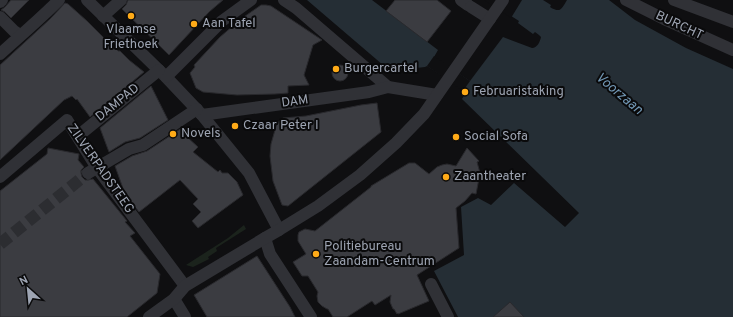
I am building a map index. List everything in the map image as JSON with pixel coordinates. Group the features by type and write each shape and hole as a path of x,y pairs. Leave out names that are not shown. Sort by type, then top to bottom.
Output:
{"street":[{"path":"0,54 17,33 46,13 60,0"},
{"path":"87,0 162,73 199,112 249,173 280,230"},
{"path":"103,16 121,0"},
{"path":"162,73 222,21 251,0"},
{"path":"284,0 296,8 388,87"},
{"name":"BURCHT","path":"626,0 733,50"},
{"name":"BURCHT","path":"674,0 733,22"},
{"path":"149,317 174,299 185,286 318,206 360,175 396,143 424,114 497,9 467,4"},
{"path":"2,18 17,33"},
{"name":"DAMPAD","path":"78,136 162,73"},
{"name":"DAM","path":"199,112 369,92 388,87 437,95"},
{"path":"92,170 129,149 143,145 199,112"},
{"name":"ZILVERPADSTEEG","path":"0,177 67,120 78,136 92,170 185,286"},
{"path":"265,238 270,254 311,317"},
{"path":"431,284 448,317"},
{"path":"174,299 185,317"}],"shaded area":[{"path":"244,225 246,229 216,248 217,251 208,257 209,259 193,267 186,265 228,238"}],"water":[{"name":"Voorzaan","path":"307,0 372,0 438,50 434,57 470,81 503,37 532,48 538,44 541,37 535,32 533,34 518,23 519,21 486,0 543,0 551,5 550,7 559,10 567,0 609,0 635,20 686,48 733,69 733,317 458,317 434,271 464,255 461,207 478,198 491,205 514,183 565,227 579,213 462,99 466,92 464,90 427,66 390,71"}],"pier":[{"path":"484,0 522,0 511,18"},
{"path":"434,56 470,81 463,91 427,66"}],"building":[{"path":"11,0 29,0 11,18 1,10"},
{"path":"128,0 223,0 209,12 169,55 122,9"},
{"path":"395,0 437,0 451,11 427,42 386,11"},
{"path":"65,3 87,21 112,46 144,72 90,117 77,99 76,100 72,96 64,100 0,160 0,65 50,19"},
{"path":"261,5 271,6 322,40 313,45 304,75 309,85 288,86 288,93 275,94 237,95 203,92 196,88 190,73 195,67 194,65 220,37 241,19"},
{"path":"340,65 347,70 348,73 343,80 340,81 333,76 332,73 337,66"},
{"path":"151,86 168,120 140,138 125,142 109,152 100,128"},
{"path":"377,103 381,132 288,206 282,205 273,181 270,156 271,144 277,123 283,118 306,116"},
{"path":"182,128 186,136 198,147 193,152 218,172 220,170 222,173 228,173 237,182 243,195 198,228 192,221 201,212 193,204 198,199 180,180 139,212 125,194 115,166 132,156 147,151"},
{"path":"48,148 79,154 78,160 84,167 81,170 82,177 85,180 93,179 127,221 125,222 135,233 130,236 160,274 157,293 127,317 0,317 0,191 47,154"},
{"name":"Zaantheater","path":"467,148 479,161 477,162 480,173 476,194 472,193 456,208 459,248 417,275 429,301 397,314 390,302 391,295 375,305 372,301 347,317 333,317 328,309 318,302 318,292 308,276 302,276 293,262 306,254 298,241 299,232 305,229 315,231 371,186 409,163 415,163 429,174 437,167 442,165 447,164 456,166"},
{"path":"257,256 295,317 207,317 194,295"},
{"path":"510,302 524,317 493,317"}],"tunnel":[{"path":"0,244 88,173"}],"place":[{"name":"Vlaamse Friethoek","path":"131,16"},
{"name":"Aan Tafel","path":"194,24"},
{"name":"Burgercartel","path":"336,69"},
{"name":"Februaristaking","path":"465,92"},
{"name":"Czaar Peter I","path":"235,126"},
{"name":"Novels","path":"173,134"},
{"name":"Social Sofa","path":"456,137"},
{"name":"Zaantheater","path":"446,177"},
{"name":"Politiebureau Zaandam-Centrum","path":"316,254"}]}
